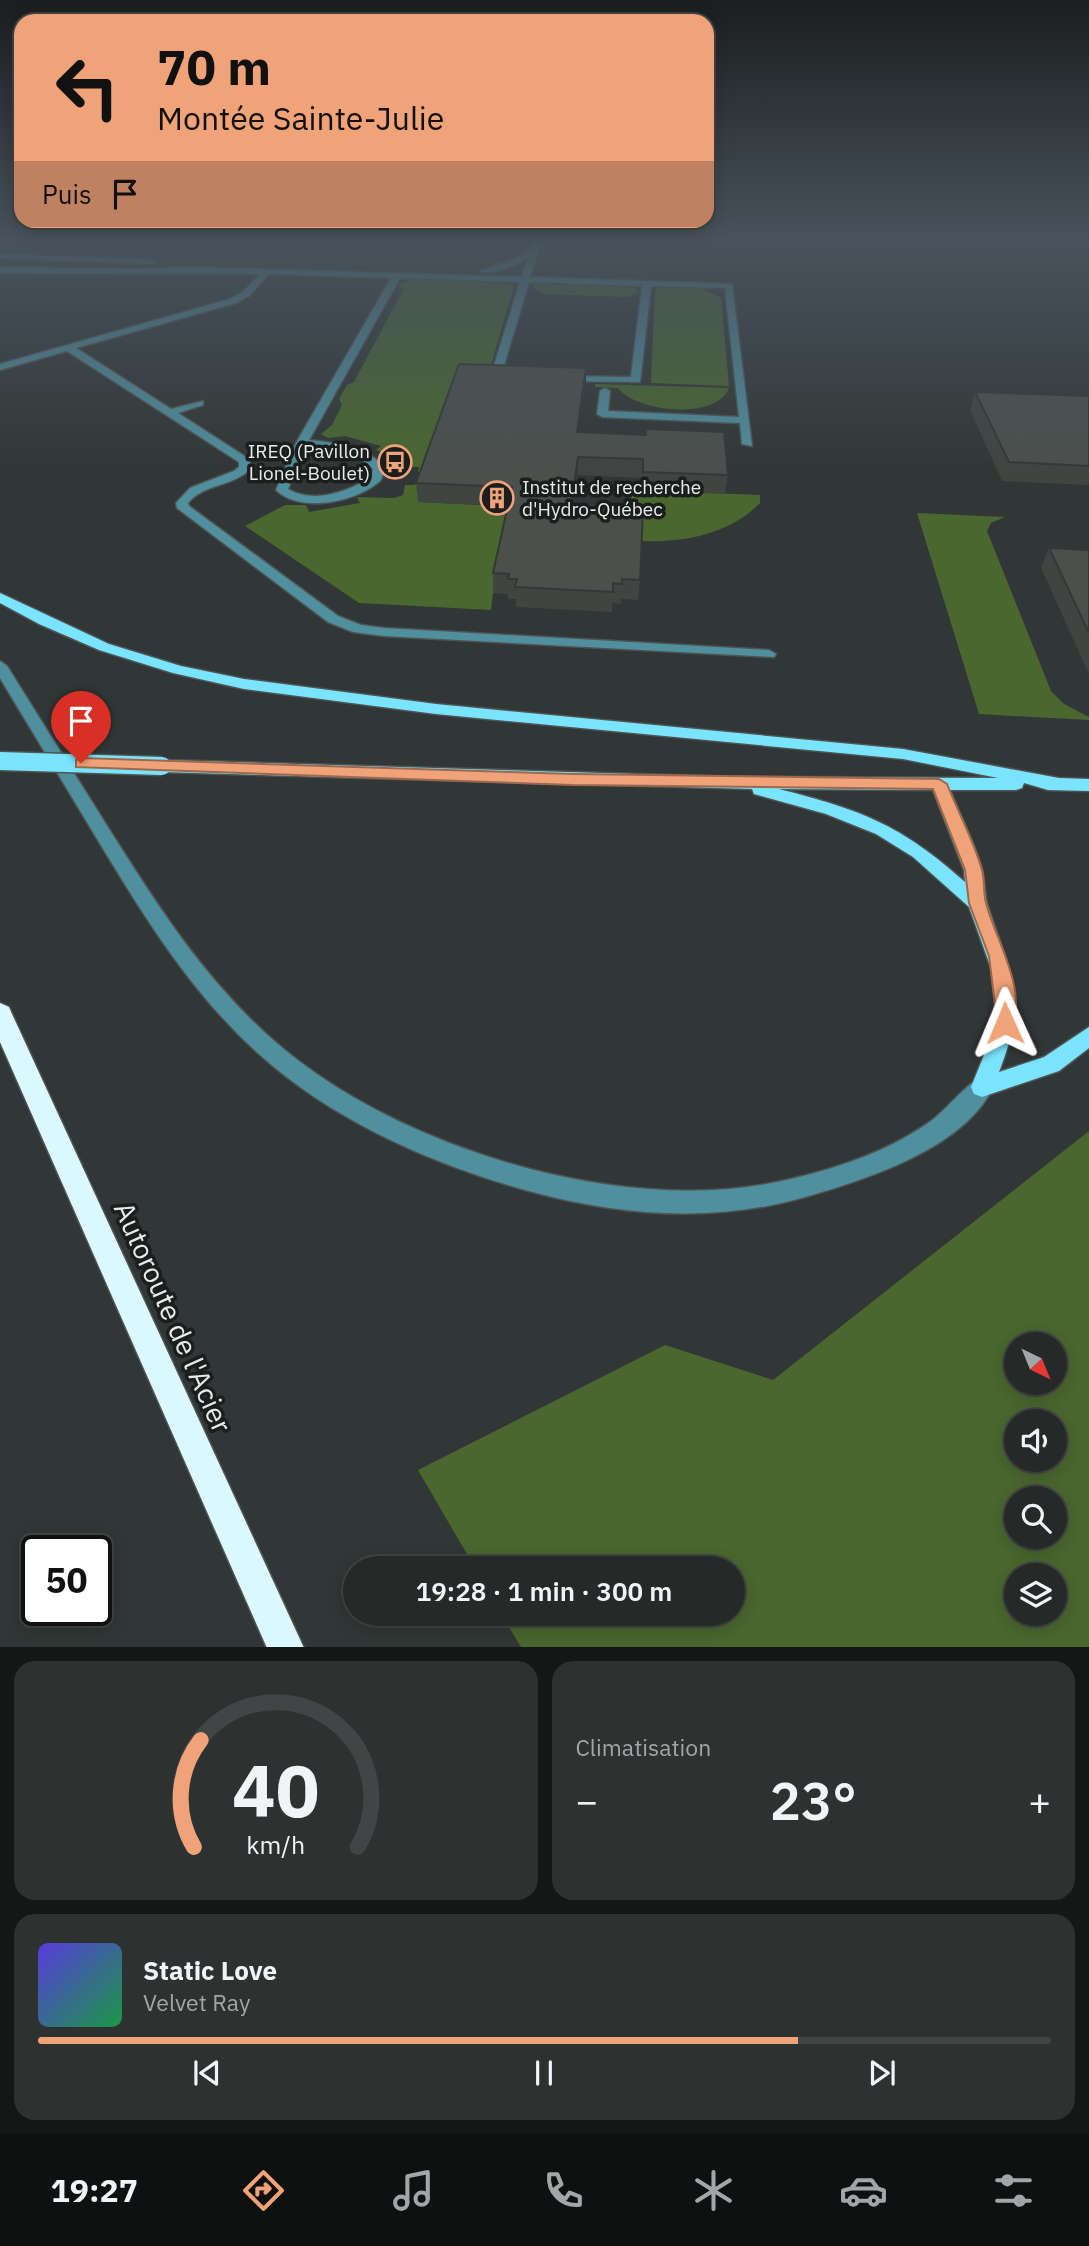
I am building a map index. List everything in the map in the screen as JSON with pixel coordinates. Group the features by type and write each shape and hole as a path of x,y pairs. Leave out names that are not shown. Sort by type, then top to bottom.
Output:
{"highway":[{"name":"Autoroute de l'Acier","path":"0,1014 286,1647"}],"main road":[{"path":"0,597 44,621 104,647 178,670 244,684 447,710 903,754 1058,784"},
{"path":"0,761 737,783 1089,785"},
{"path":"737,783 873,824 912,848 977,903"},
{"path":"939,784 974,870 977,903 998,956 1005,1006 1002,1038 982,1087"},
{"path":"982,1087 1051,1064 1089,1036"}],"street":[{"path":"0,367 181,316"},
{"path":"302,443 362,456 376,463 378,474 368,485 351,492 316,498 293,497 282,491 282,485 302,443 374,316"},
{"path":"514,316 496,375 520,376"},
{"path":"545,377 636,380 643,316"},
{"path":"733,316 748,444"},
{"path":"69,348 172,412 246,463 238,474 188,495 183,500 183,508 341,623 384,632 769,654"},
{"path":"605,391 603,414 745,420"},
{"path":"172,412 199,403"},
{"path":"0,666 150,910 176,948 225,1007 262,1044 317,1086 379,1121 466,1161 553,1188 642,1202 690,1203 778,1194 853,1171 923,1138 961,1111 982,1087"}],"green space":[{"path":"389,316 505,316 486,382 428,472 418,472 419,467 403,467 402,461 376,450 381,446 345,436 328,438 321,434 332,425 342,405 339,399 347,385 354,382"},
{"path":"654,316 723,316 729,386 651,383"},
{"path":"595,384 729,388 721,398 709,405 693,409 675,409 641,403 618,388 595,387"},
{"path":"417,480 425,480 418,502 521,507 493,593 491,610 359,603 245,526 285,505 306,505 309,512 360,503 357,497 394,498 403,495 405,485 415,485"},
{"path":"638,490 760,495 760,503 748,514 720,529 689,538 657,541 641,541 570,513 589,505 622,506 631,501 632,494"},
{"path":"917,513 1005,517 991,523 987,531 1051,691 1064,704 1089,717 1089,720 979,714"},
{"path":"1089,1131 1089,1647 521,1647 508,1626 745,1626 745,1556 468,1556 418,1470 665,1345 773,1380"}],"building":[{"name":"Institut de recherche d'Hydro-Québec","path":"459,364 586,368 577,432 646,435 646,429 724,432 728,475 643,472 643,459 578,457 571,506 643,509 640,580 622,579 622,584 613,583 613,592 515,587 517,579 508,579 509,574 493,573 512,487 416,483"},
{"path":"975,392 1089,396 1089,466 1009,462"},
{"path":"1049,548 1089,550 1089,633"}],"place":[{"name":"IREQ (Pavillon Lionel-Boulet)","path":"395,462"},
{"name":"Institut de recherche d'Hydro-Québec","path":"497,498"}],"route":[{"path":"81,763 573,780 939,784 974,870 977,903 998,956 1004,989 1005,1023"}]}
